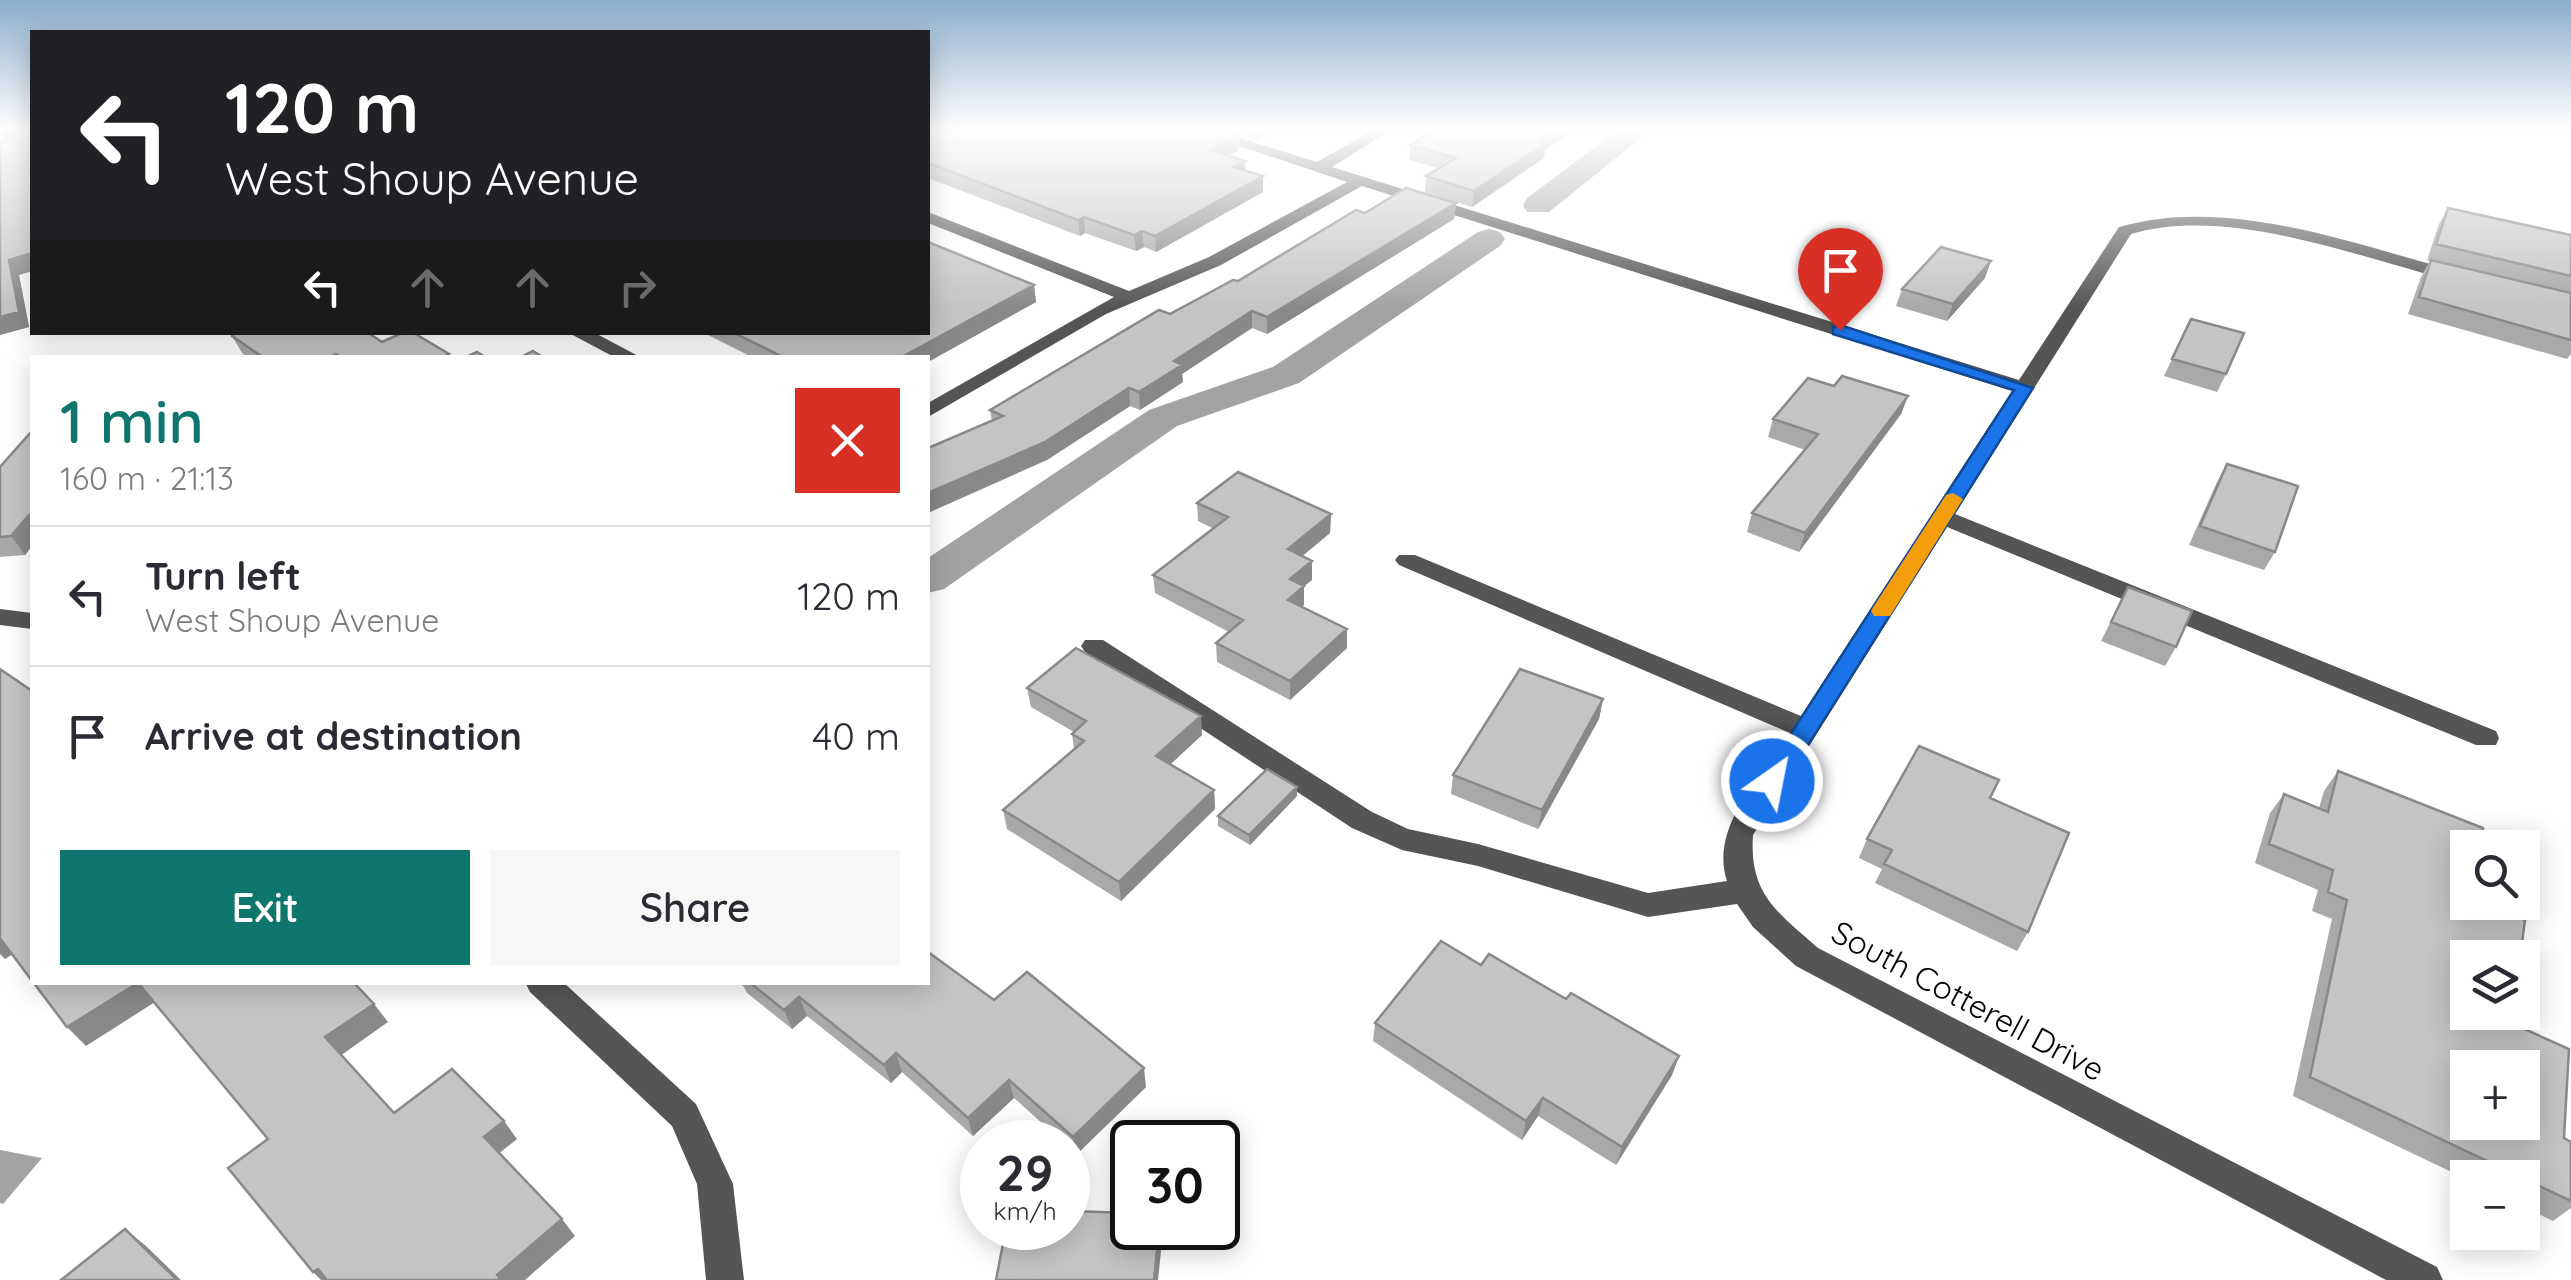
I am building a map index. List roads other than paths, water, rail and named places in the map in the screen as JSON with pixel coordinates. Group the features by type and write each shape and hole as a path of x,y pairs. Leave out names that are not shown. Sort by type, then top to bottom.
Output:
{"street":[{"path":"930,411 1127,296 1215,261 1346,189"},
{"path":"1385,189 2024,388"},
{"path":"930,218 1127,296"},
{"path":"1094,646 1362,820 1402,839 1478,855 1648,905 1742,891 1735,858 1739,834 2124,231 2166,218 2252,227 2477,282"},
{"path":"583,335 626,355"},
{"path":"1942,517 2486,738"},
{"path":"1407,560 1806,729"},
{"path":"0,617 30,621"},
{"name":"South Cotterell Drive","path":"1742,891 1767,921 1807,957 2424,1280"},
{"path":"545,985 684,1115 715,1184 725,1280"}],"waterway":[{"path":"1538,205 1559,189"},
{"path":"930,578 1163,418 1286,375 1489,239"}]}
